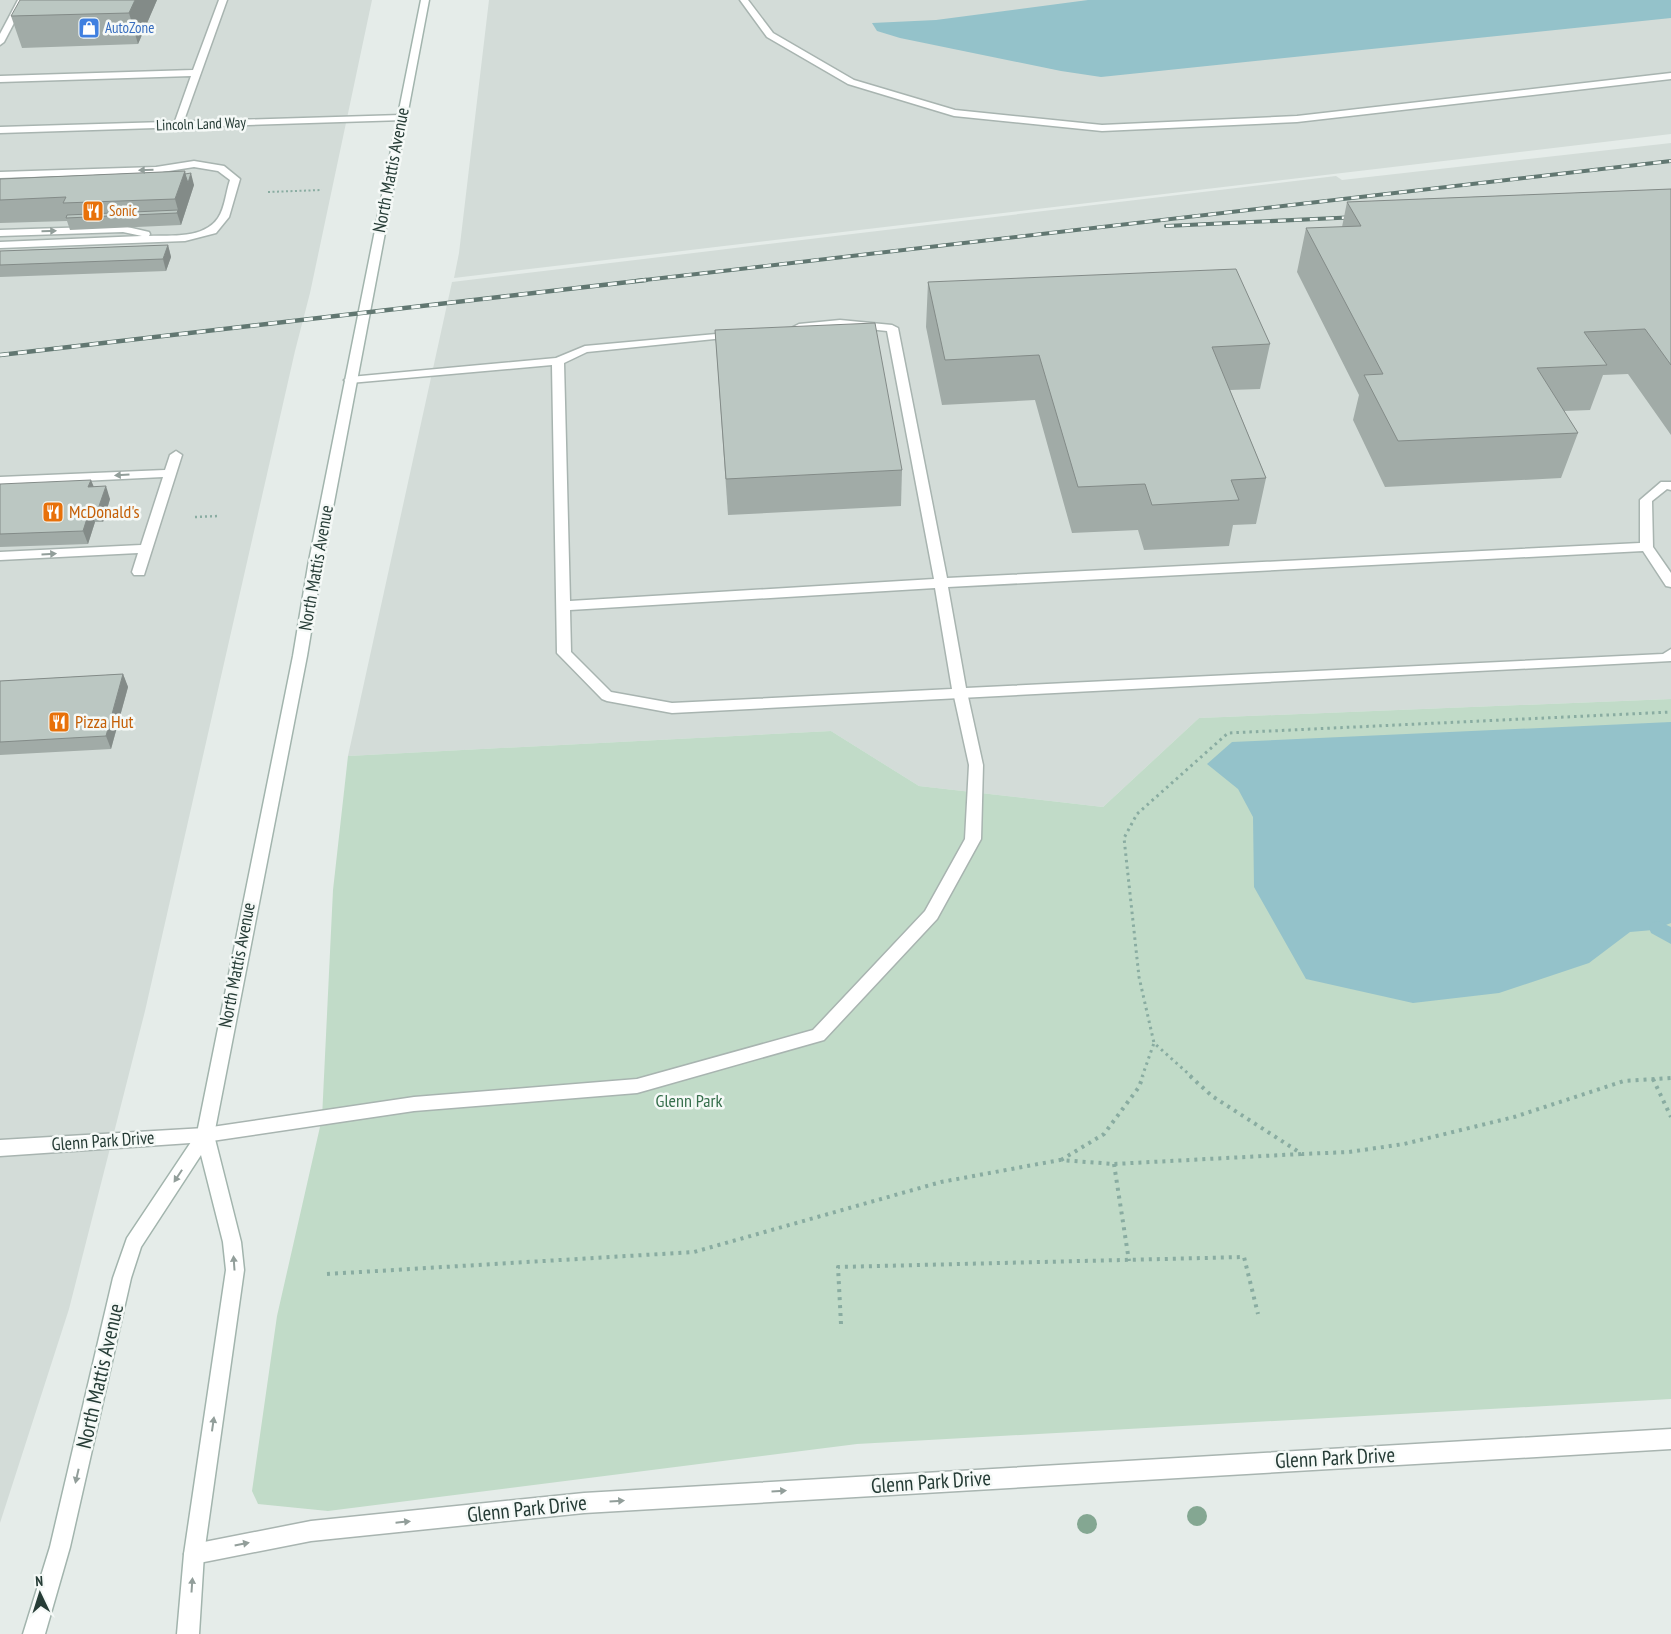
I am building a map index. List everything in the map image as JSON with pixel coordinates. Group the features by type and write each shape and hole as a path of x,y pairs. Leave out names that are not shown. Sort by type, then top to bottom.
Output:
{"main road":[{"path":"0,42 22,0"},
{"path":"179,124 223,0"},
{"name":"North Mattis Avenue","path":"34,1634 60,1547 122,1278 134,1244 205,1136 224,1032 300,656 350,380 425,0"},
{"path":"744,0 770,35 851,82 954,113 1102,128 1298,119 1671,76"},
{"path":"0,79 197,73"},
{"name":"Lincoln Land Way","path":"0,130 401,118"},
{"path":"0,175 156,170 194,164 221,168 235,179 224,217 212,231 185,238 0,245"},
{"path":"0,181 85,172"},
{"path":"0,233 123,229 167,238"},
{"name":"Glenn Park Drive","path":"0,1148 205,1136 414,1104 637,1086 818,1035 931,915 973,839 976,765 960,692 892,328 840,323 781,329"},
{"path":"350,380 558,361 585,349 742,333"},
{"path":"558,361 564,653 607,696 672,708 960,692 1667,658 1671,654"},
{"path":"139,572 176,455"},
{"path":"0,481 171,473"},
{"path":"1671,486 1665,485 1646,500 1647,547 1671,583"},
{"path":"564,606 941,583 1647,547"},
{"path":"0,556 147,549"},
{"name":"North Mattis Avenue","path":"188,1634 194,1554 235,1270 232,1242 205,1136"},
{"name":"Glenn Park Drive","path":"194,1554 311,1531 584,1503 1671,1439"}],"path":[{"path":"267,192 322,190"},
{"path":"1060,1160 1104,1134 1139,1087 1154,1043 1139,977 1124,838 1137,814 1228,733 1671,712"},
{"path":"1154,1043 1212,1096 1302,1154"},
{"path":"327,1274 694,1252 941,1182 1060,1160 1114,1164 1349,1152 1404,1144 1514,1117 1624,1081 1671,1078"},
{"path":"1653,1080 1671,1117"},
{"path":"1114,1164 1129,1261"},
{"path":"841,1324 838,1267 1244,1257 1258,1314"}],"shaded area":[{"path":"0,0 372,0 310,293 295,351 145,1011 69,1309 0,1523"},
{"path":"489,0 1671,0 1671,134 454,278 459,253"},
{"path":"1671,143 1671,699 1199,718 1103,807 919,786 831,731 348,756 452,282 1336,176 1342,180"}],"green space":[{"name":"Glenn Park","path":"1671,699 1671,1399 857,1444 328,1511 258,1504 252,1491 277,1316 322,1118 333,890 348,756 831,731 919,786 1103,807 1199,718"}],"water":[{"path":"1088,0 1671,0 1671,18 1101,77 1061,71 900,38 877,31 872,23 936,20"},
{"path":"1671,722 1671,923 1653,930 1630,932 1589,963 1499,993 1413,1003 1306,979 1254,887 1253,817 1238,789 1207,764 1232,742"}],"building":[{"path":"20,0 135,0 129,13 11,16"},
{"path":"185,171 175,199 63,203 66,197 0,200 0,179"},
{"path":"191,173 188,183 185,174"},
{"path":"1671,189 1671,365 1645,329 1584,332 1607,365 1537,368 1578,433 1398,441 1364,375 1383,374 1306,228 1361,226 1347,202"},
{"path":"178,210 177,213 66,218 67,215"},
{"path":"168,245 163,259 0,265 0,251"},
{"path":"1236,269 1270,344 1212,347 1266,478 1231,480 1239,500 1152,505 1145,484 1078,487 1039,355 945,360 928,282"},
{"path":"875,323 902,470 726,479 715,330"},
{"name":"McDonald's","path":"91,480 88,487 106,486 98,509 90,509 83,531 0,534 0,484"},
{"name":"Pizza Hut","path":"123,674 106,736 0,742 0,681"}],"waterway":[{"path":"1658,928 1671,937"}],"railway":[{"path":"636,281 1671,161"},
{"path":"1166,226 1358,217"},
{"path":"0,355 646,280"}],"place":[{"name":"AutoZone","path":"89,28"},
{"name":"Sonic","path":"93,211"},
{"name":"McDonald's","path":"53,512"},
{"name":"Pizza Hut","path":"59,722"}]}
